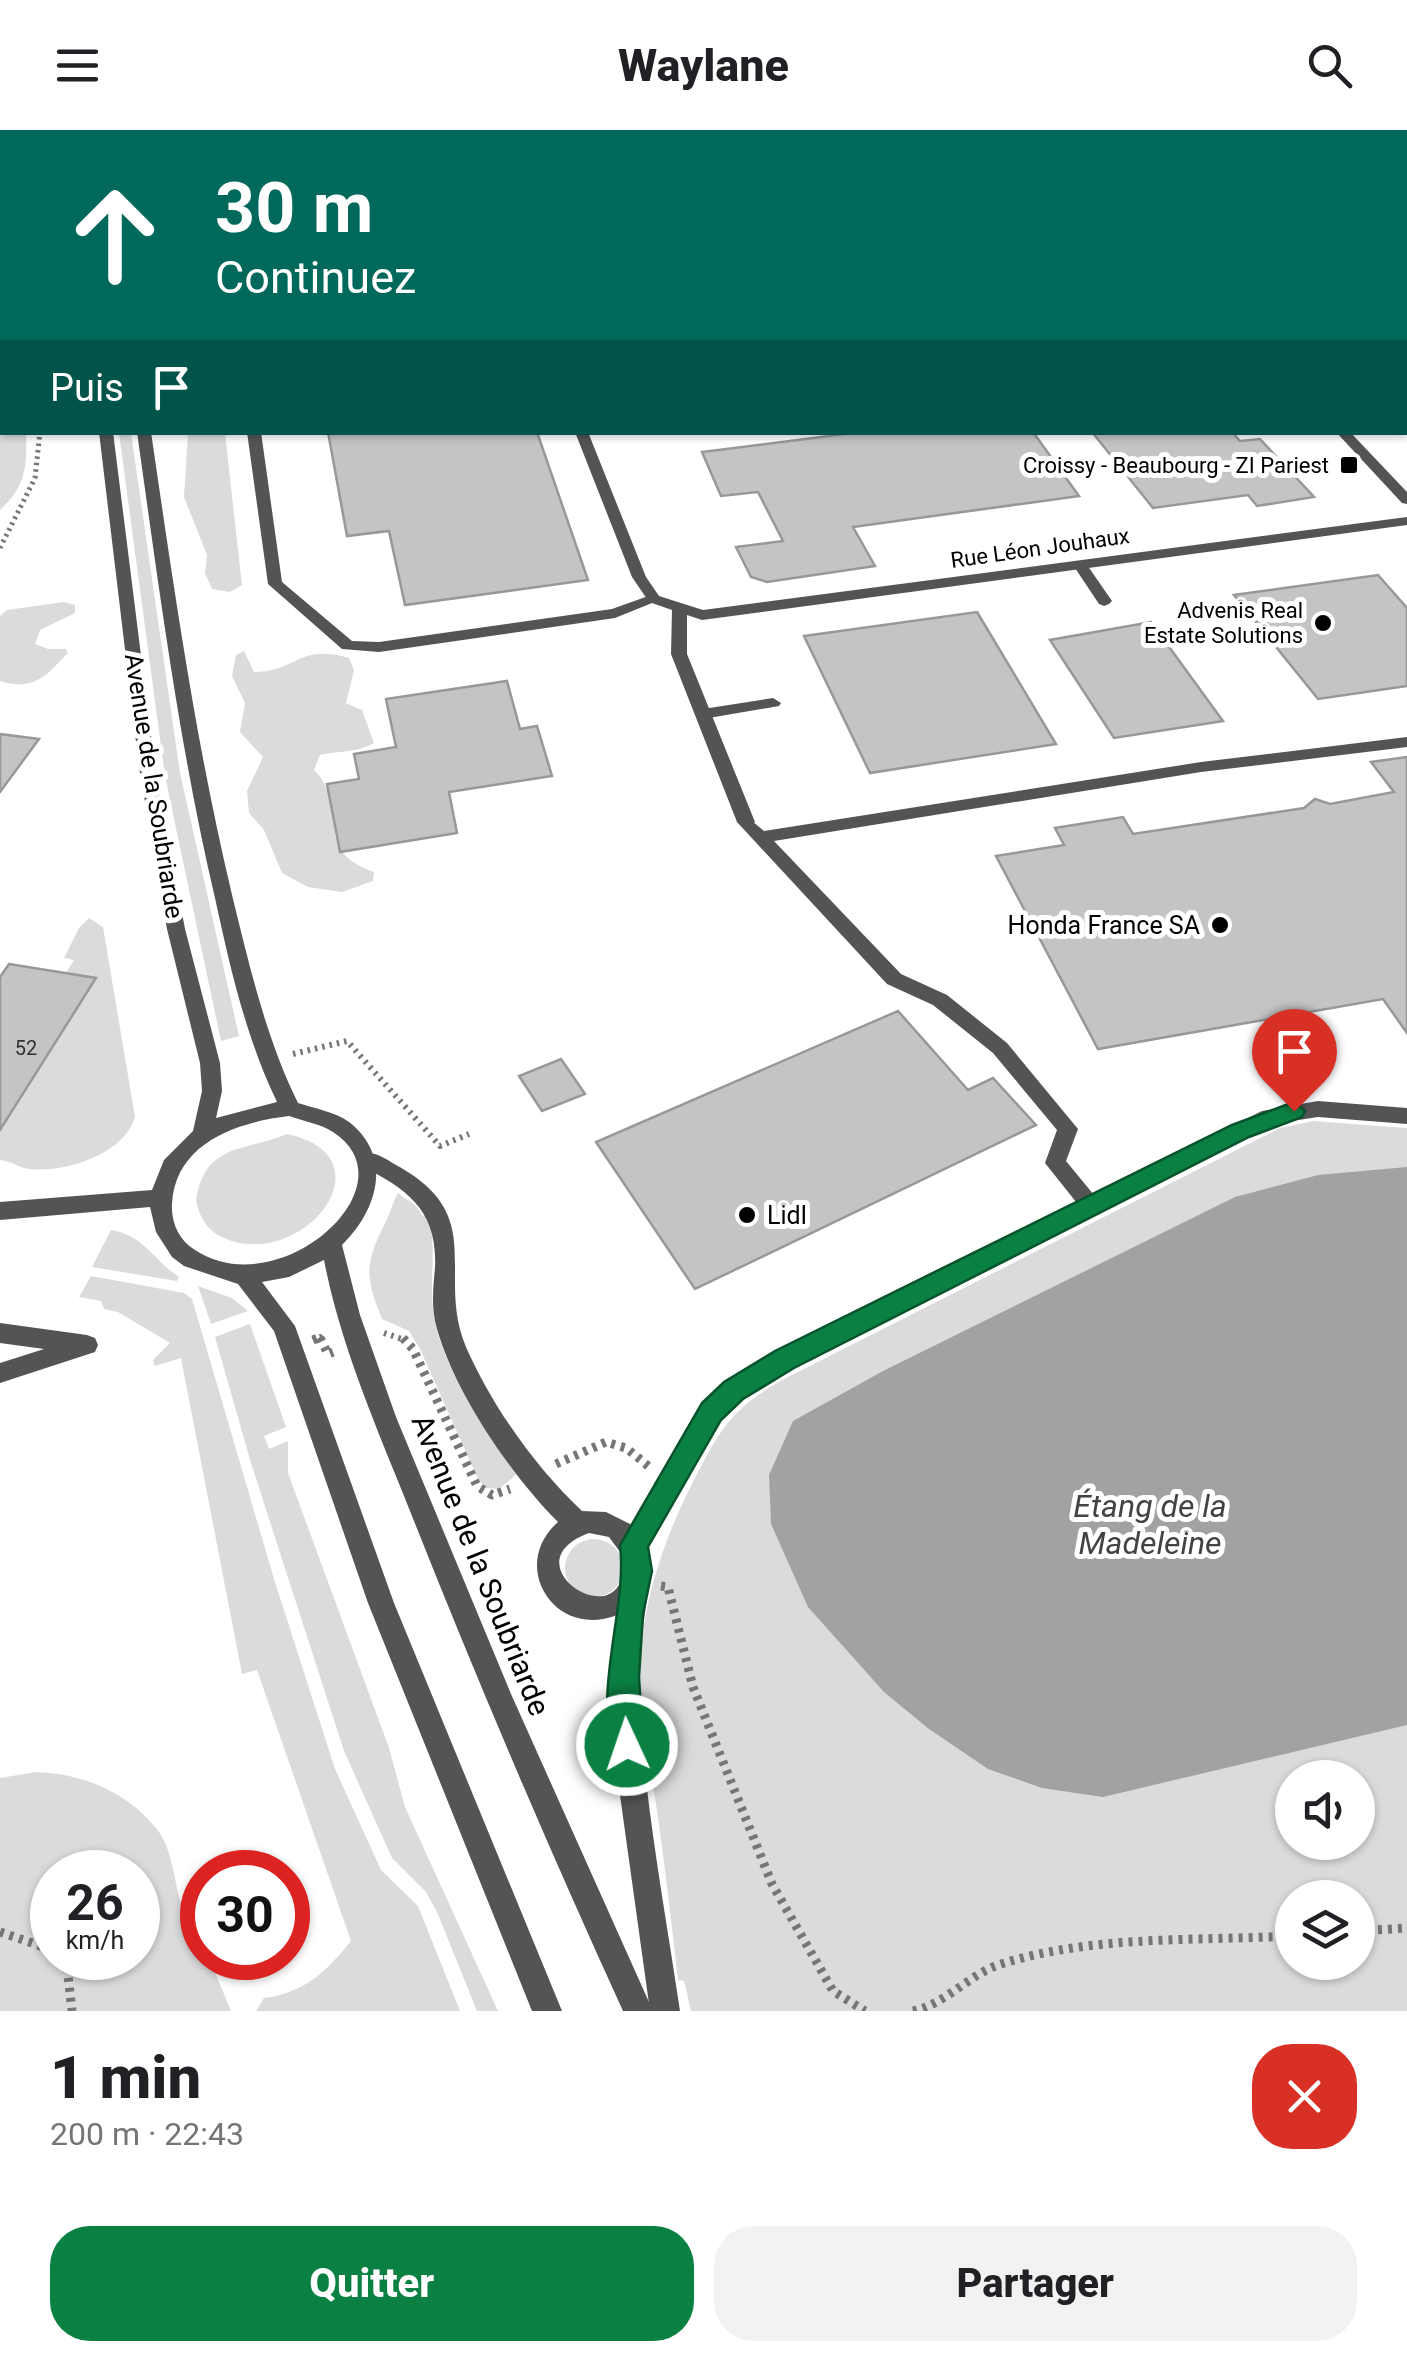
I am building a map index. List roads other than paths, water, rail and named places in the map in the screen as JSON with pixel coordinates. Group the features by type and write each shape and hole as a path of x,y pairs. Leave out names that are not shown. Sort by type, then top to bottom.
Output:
{"street":[{"name":"Avenue de la Soubriarde","path":"106,435 147,768 176,929 210,1063 212,1091 202,1134"},
{"name":"Avenue de la Soubriarde","path":"144,435 205,818 252,1012 267,1061 290,1108"},
{"path":"254,435 276,584 348,646 378,646 615,613 654,599 638,578 583,435"},
{"path":"1345,435 1407,500"},
{"name":"Rue Léon Jouhaux","path":"654,599 702,615 730,613 1407,521"},
{"path":"1080,565 1104,601"},
{"path":"679,610 679,654 746,822 894,978 940,1000 1000,1048 1068,1130 1056,1163 1092,1206"},
{"path":"702,714 773,703"},
{"path":"761,838 1202,767 1407,742"},
{"path":"290,1108 317,1113 340,1124 358,1140 368,1160 368,1195 348,1230 332,1246 305,1262 274,1272 243,1274 214,1270 189,1259 172,1242 162,1221 160,1198 173,1164 202,1134 244,1115 290,1108"},
{"path":"634,1545 712,1412 733,1390 784,1360 1269,1118 1318,1108 1407,1116"},
{"path":"368,1160 411,1182 439,1214 446,1254 444,1307 456,1347 535,1476 562,1510 580,1525"},
{"path":"0,1211 160,1198"},
{"name":"Avenue de la Soubriarde","path":"332,1246 356,1343 446,1569 556,1833 638,2011"},
{"path":"243,1274 284,1326 381,1603 547,2011"},
{"path":"0,1333 86,1346 0,1373"},
{"path":"633,1584 612,1604 596,1608 568,1602 557,1594 547,1568 550,1554 556,1542 580,1525 605,1524 617,1528 634,1545 638,1558 624,1677 627,1745 664,2011"}],"water":[{"name":"Étang de la Madeleine","path":"1407,1167 1407,1725 1103,1797 1042,1788 988,1769 929,1729 884,1692 808,1607 771,1524 769,1475 793,1421 883,1371 1235,1197 1318,1175"}],"place":[{"name":"Croissy - Beaubourg - ZI Pariest","path":"1349,465"},
{"name":"Advenis Real Estate Solutions","path":"1323,623"},
{"name":"Honda France SA","path":"1220,925"},
{"name":"Lidl","path":"747,1215"}]}
